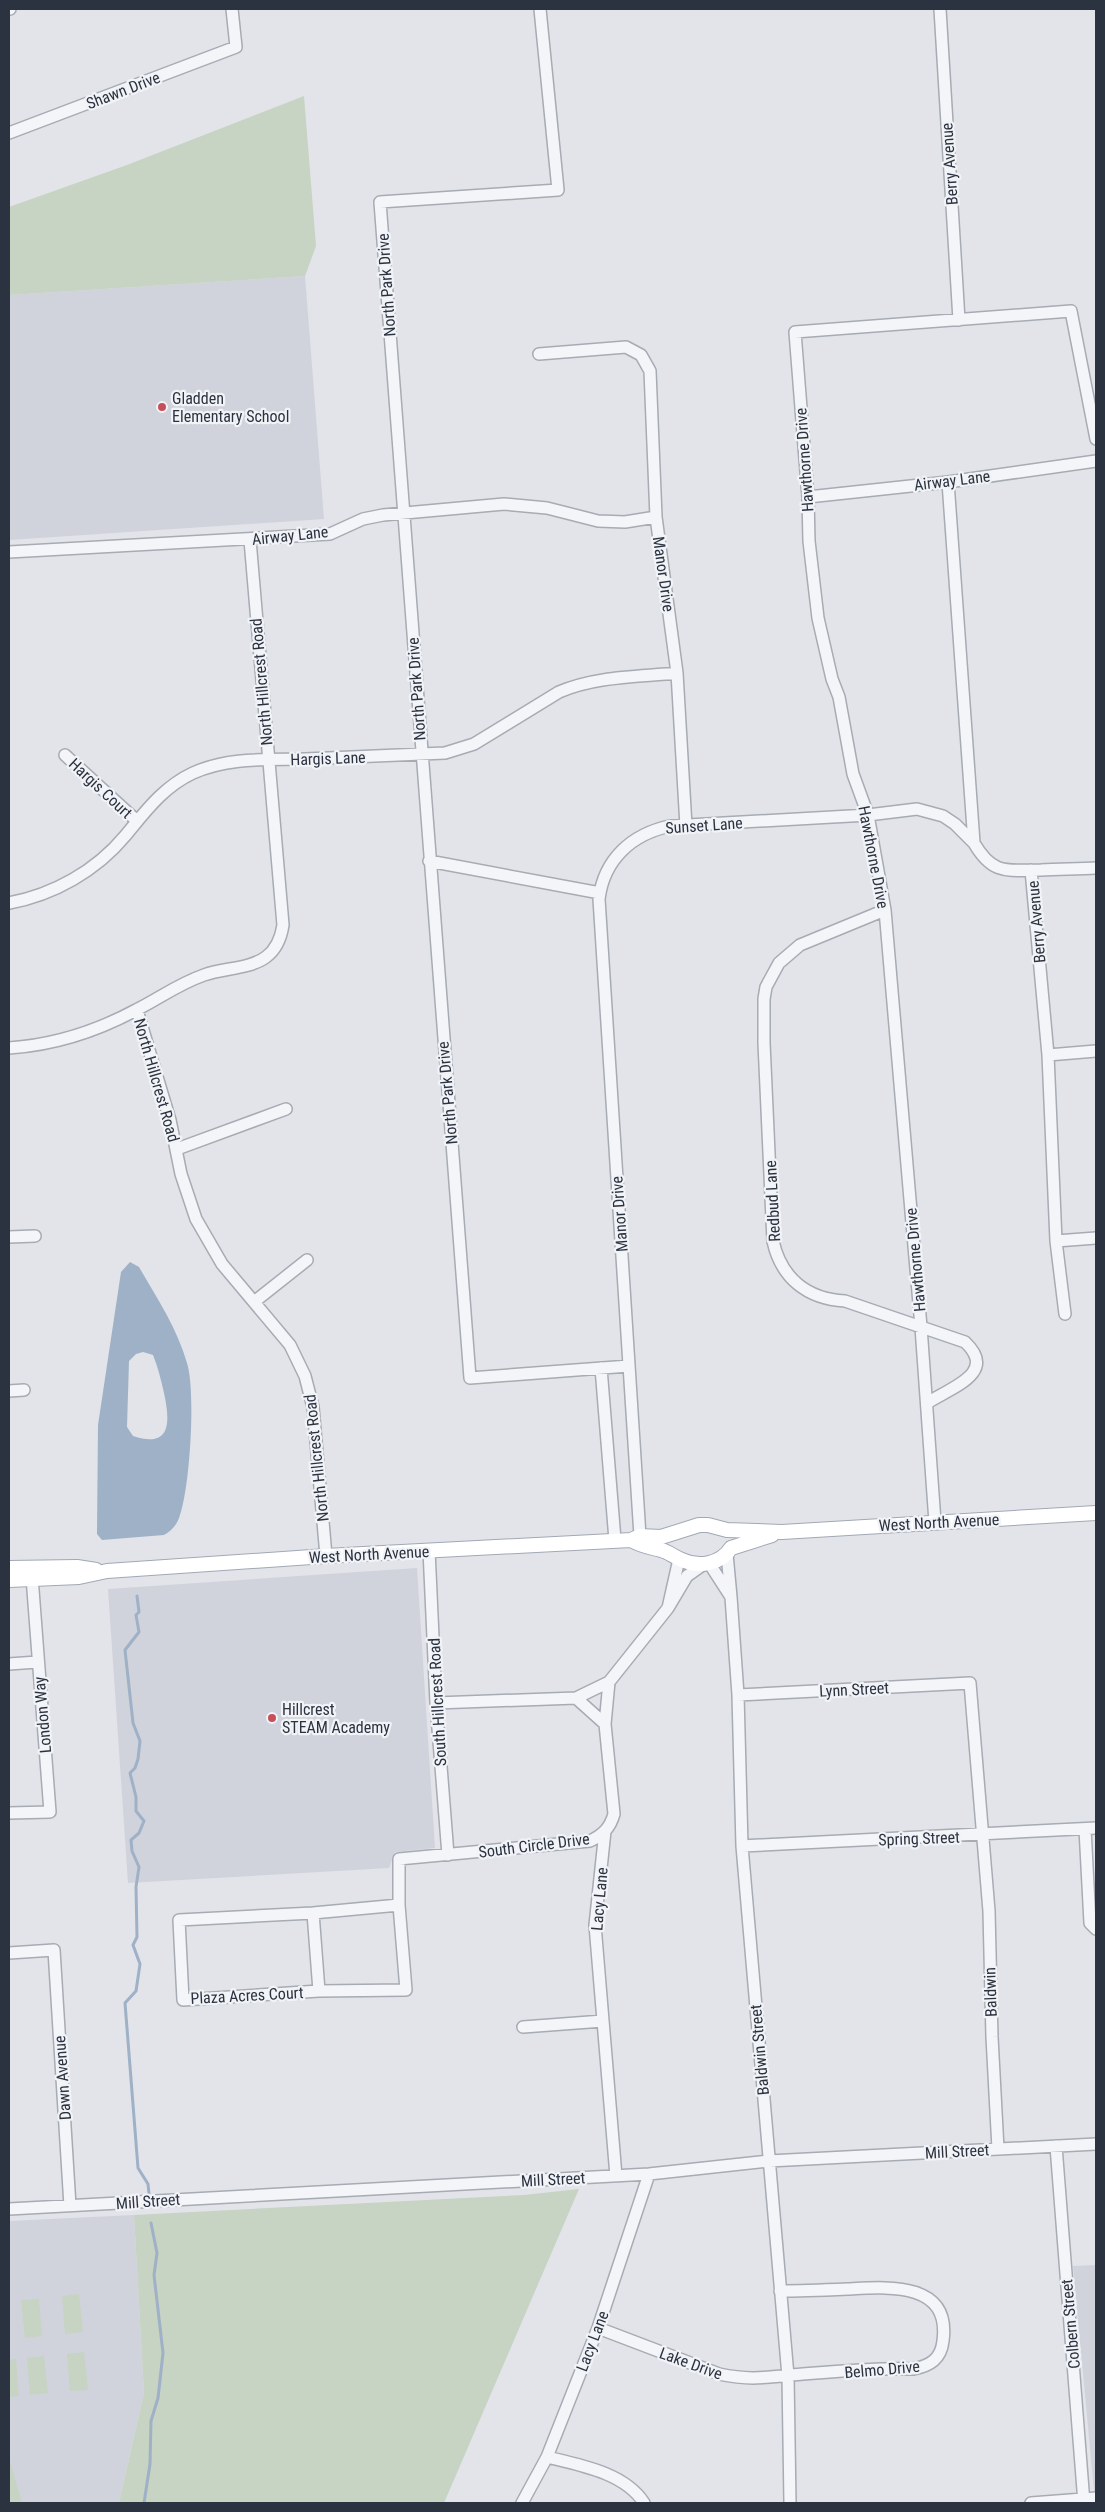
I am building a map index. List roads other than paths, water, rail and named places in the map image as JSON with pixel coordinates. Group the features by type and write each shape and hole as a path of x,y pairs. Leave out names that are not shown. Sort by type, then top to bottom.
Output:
{"main road":[{"name":"West North Avenue","path":"9,1580 32,1577 79,1577 107,1571 326,1556 615,1540 661,1536 676,1533 689,1526 699,1525 708,1525 727,1530 782,1532 1096,1513"},
{"path":"727,1530 730,1536 729,1551"},
{"name":"West North Avenue","path":"636,1538 640,1546 662,1550 677,1557 707,1563 729,1551 782,1532"},
{"path":"676,1533 672,1545 677,1557"},
{"name":"West North Avenue","path":"9,1568 77,1567 107,1571"}],"street":[{"name":"Shawn Drive","path":"9,133 236,47 232,9"},
{"name":"North Park Drive","path":"540,9 558,190 380,202 420,754 470,1378 628,1366"},
{"name":"Berry Avenue","path":"940,9 959,320"},
{"path":"959,320 1071,311 1096,439"},
{"name":"Hawthorne Drive","path":"935,1522 921,1327 885,910 868,815 853,774 839,697 832,679 818,618 809,541 808,497 795,332 959,320"},
{"name":"Manor Drive","path":"539,354 626,348 642,355 650,371 656,517 677,673 686,826"},
{"name":"Airway Lane","path":"808,497 948,482 1096,461"},
{"path":"948,482 974,843"},
{"name":"Airway Lane","path":"9,552 250,540 330,534 363,519 404,513 504,504 547,508 598,521 625,522 656,517"},
{"name":"North Hillcrest Road","path":"250,540 283,925 278,944 264,959 206,974 188,981 158,996 138,1010 177,1149 188,1199 200,1227 222,1264 290,1345 305,1376 313,1407 326,1556"},
{"name":"Hargis Lane","path":"9,903 39,895 71,880 106,855 159,796 192,773 230,761 444,753 474,744 560,692 574,686 604,680 677,673"},
{"name":"Hargis Court","path":"65,755 137,821"},
{"name":"Sunset Lane","path":"600,892 606,872 613,860 631,842 657,829 868,815 903,809 930,812 955,824 974,843"},
{"name":"Berry Avenue","path":"974,843 981,855 998,868 1009,872 1031,870 1048,1055 1056,1241 1066,1314"},
{"path":"429,861 600,892"},
{"path":"1031,870 1096,868"},
{"name":"Manor Drive","path":"600,892 628,1366 636,1538"},
{"name":"Redbud Lane","path":"885,910 800,945 779,963 766,987 764,999 764,1043 773,1241 781,1266 797,1285 808,1292 826,1299 845,1300 965,1342 975,1351 978,1362 974,1375 927,1403"},
{"path":"9,1048 49,1042 77,1035 138,1010"},
{"path":"1048,1055 1096,1051"},
{"path":"177,1149 286,1109"},
{"path":"9,1237 34,1236"},
{"path":"1056,1241 1096,1238"},
{"path":"254,1302 307,1260"},
{"path":"601,1368 615,1540"},
{"path":"9,1391 24,1390"},
{"name":"South Hillcrest Road","path":"429,1550 436,1703 448,1855"},
{"name":"Baldwin Street","path":"729,1551 738,1695 742,1846 788,2376 790,2503"},
{"path":"668,1608 677,1557"},
{"path":"436,1703 576,1698 609,1682 668,1608 687,1576 707,1563"},
{"name":"Baldwin Street","path":"707,1563 731,1597"},
{"name":"London Way","path":"9,1813 50,1812 37,1662 32,1577"},
{"path":"9,1664 37,1662"},
{"name":"South Circle Drive","path":"399,1859 590,1841 606,1832 614,1814 605,1724 609,1682"},
{"name":"Lynn Street","path":"738,1695 970,1683"},
{"name":"Baldwin","path":"970,1683 981,1835 989,1911 990,2012 998,2149"},
{"path":"576,1698 605,1724"},
{"path":"1091,1829 1090,1923 1096,1929"},
{"name":"Spring Street","path":"742,1846 1091,1829"},
{"name":"Lacy Lane","path":"606,1832 595,1926 616,2176"},
{"name":"Plaza Acres Court","path":"399,1859 399,1905 406,1990 319,1991 183,2000 179,1920 313,1913 399,1905"},
{"path":"313,1913 319,1991"},
{"name":"Dawn Avenue","path":"9,1953 54,1950 70,2206"},
{"path":"523,2027 603,2021"},
{"name":"Mill Street","path":"9,2209 616,2176 769,2161 1096,2144"},
{"name":"Colbern Street","path":"1056,2146 1084,2501"},
{"name":"Lacy Lane","path":"522,2503 547,2457 598,2328 649,2174"},
{"name":"Belmo Drive","path":"780,2291 890,2287 906,2289 920,2293 932,2301 940,2314 943,2324 943,2339 939,2355 922,2367 788,2376"},
{"name":"Lake Drive","path":"598,2328 719,2374 756,2380 788,2376"},
{"path":"547,2457 620,2481 632,2488 644,2503"},
{"path":"1031,2503 1084,2501 1096,2498"}],"water":[{"path":"130,1262 139,1267 166,1314 183,1350 190,1377 191,1395 189,1464 179,1518 169,1532 164,1535 102,1540 97,1534 98,1425 121,1272","holes":["143,1352 153,1355 164,1393 167,1422 162,1435 155,1439 146,1439 133,1436 127,1427 129,1361 136,1354"]}],"waterway":[{"path":"137,1596 139,1612 136,1615 139,1632 125,1650 133,1723 140,1741 138,1759 135,1768 130,1773 136,1797 136,1811 144,1821 139,1833 131,1840 132,1851 139,1867 136,1887 137,1937 133,1945 140,1964 136,1991 125,2003 138,2168 148,2184 149,2194"},
{"path":"144,2503 150,2464 151,2421 158,2398 163,2353 154,2275 157,2253 151,2223"}],"place":[{"name":"Gladden Elementary School","path":"162,407"},
{"name":"Hillcrest STEAM Academy","path":"272,1718"}]}
